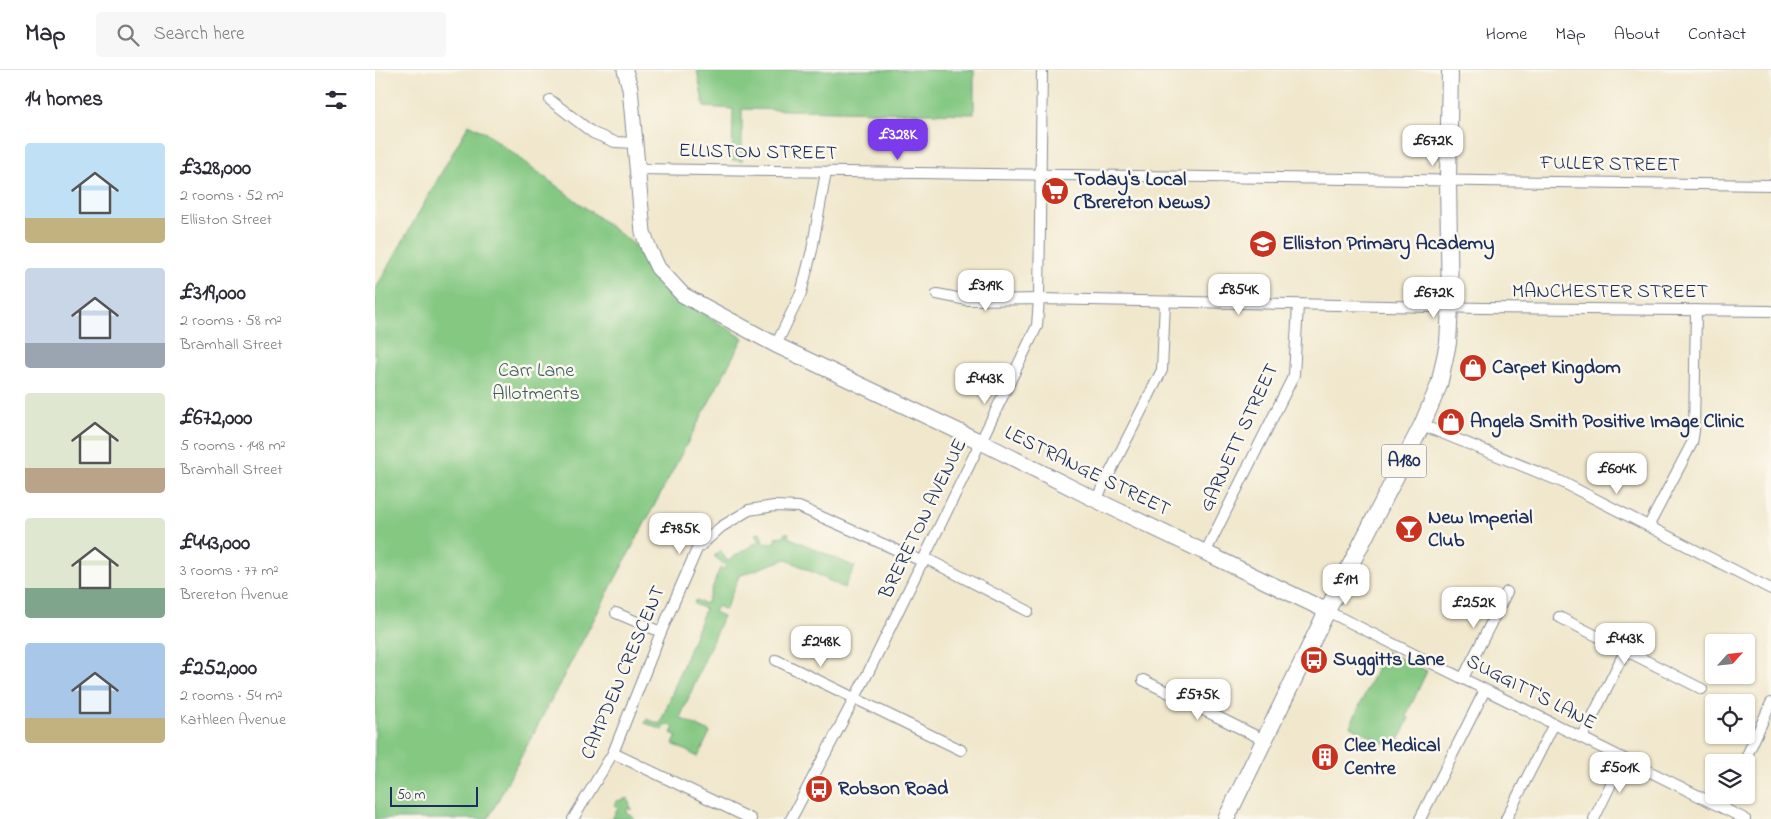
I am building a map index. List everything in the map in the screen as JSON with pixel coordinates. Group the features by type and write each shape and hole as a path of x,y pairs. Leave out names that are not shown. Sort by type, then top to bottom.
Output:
{"main road":[{"name":"A180","path":"1226,819 1327,611 1422,425 1439,385 1448,342 1448,180 1451,70"}],"street":[{"name":"LESTRANGE STREET","path":"625,70 629,88 643,232 659,268 683,296 776,345 981,442 1096,500 1327,611"},
{"name":"BRERETON AVENUE","path":"791,819 869,671 1037,326 1042,70"},
{"path":"550,100 593,132 615,142 635,143"},
{"name":"ELLISTON STREET","path":"637,169 1448,180"},
{"path":"776,345 801,293 812,250 826,172"},
{"name":"FULLER STREET","path":"1448,180 1771,185"},
{"name":"MANCHESTER STREET","path":"937,294 967,300 1039,299 1298,305 1771,311"},
{"path":"1096,500 1162,370 1165,302"},
{"name":"GARNETT STREET","path":"1205,552 1294,375 1298,305"},
{"path":"1649,525 1692,443 1695,431 1696,310"},
{"path":"1422,425 1562,482 1771,589"},
{"name":"CAMPDEN CRESCENT","path":"573,819 613,753 661,632 697,549 721,526 749,510 774,506 799,507 924,560 1028,611"},
{"path":"1463,678 1507,592"},
{"name":"SUGGITT'S LANE","path":"1327,611 1745,819"},
{"path":"616,612 661,632"},
{"path":"1559,618 1702,689"},
{"path":"1582,738 1625,651"},
{"path":"776,660 961,750"},
{"path":"1143,680 1264,740"},
{"path":"1421,819 1485,690"},
{"path":"1748,754 1771,703"},
{"path":"1506,819 1554,724"},
{"path":"613,753 751,819"},
{"path":"1594,819 1623,759"},
{"path":"1723,808 1725,804"}],"green space":[{"path":"697,70 974,70 974,114 742,109 742,161 732,160 733,109 704,107"},
{"name":"Carr Lane Allotments","path":"469,124 486,133 635,245 675,296 743,338 488,819 375,819 375,290"},
{"path":"760,532 764,544 776,542 775,537 785,536 785,533 789,533 788,537 855,567 844,588 786,559 739,576 725,610 717,606 714,612 723,616 680,718 710,732 698,757 673,744 677,736 671,733 674,727 666,724 663,730 645,723 647,719 660,724 705,609 694,604 695,600 706,604 720,568 724,569 726,566 714,556 720,550 727,561 760,540 756,534"},
{"path":"1385,651 1427,671 1406,716 1409,718 1395,748 1350,726"},
{"path":"628,798 631,810 628,808 626,812 634,817 633,819 612,819 618,808 614,805 617,801"}],"place":[{"name":"Today's Local (Brereton News)","path":"1055,191"},
{"name":"Elliston Primary Academy","path":"1263,244"},
{"name":"Carpet Kingdom","path":"1473,368"},
{"name":"Angela Smith Positive Image Clinic","path":"1451,422"},
{"name":"New Imperial Club","path":"1409,529"},
{"name":"Suggitts Lane","path":"1314,660"},
{"name":"Clee Medical Centre","path":"1325,757"},
{"name":"Robson Road","path":"819,789"}]}
